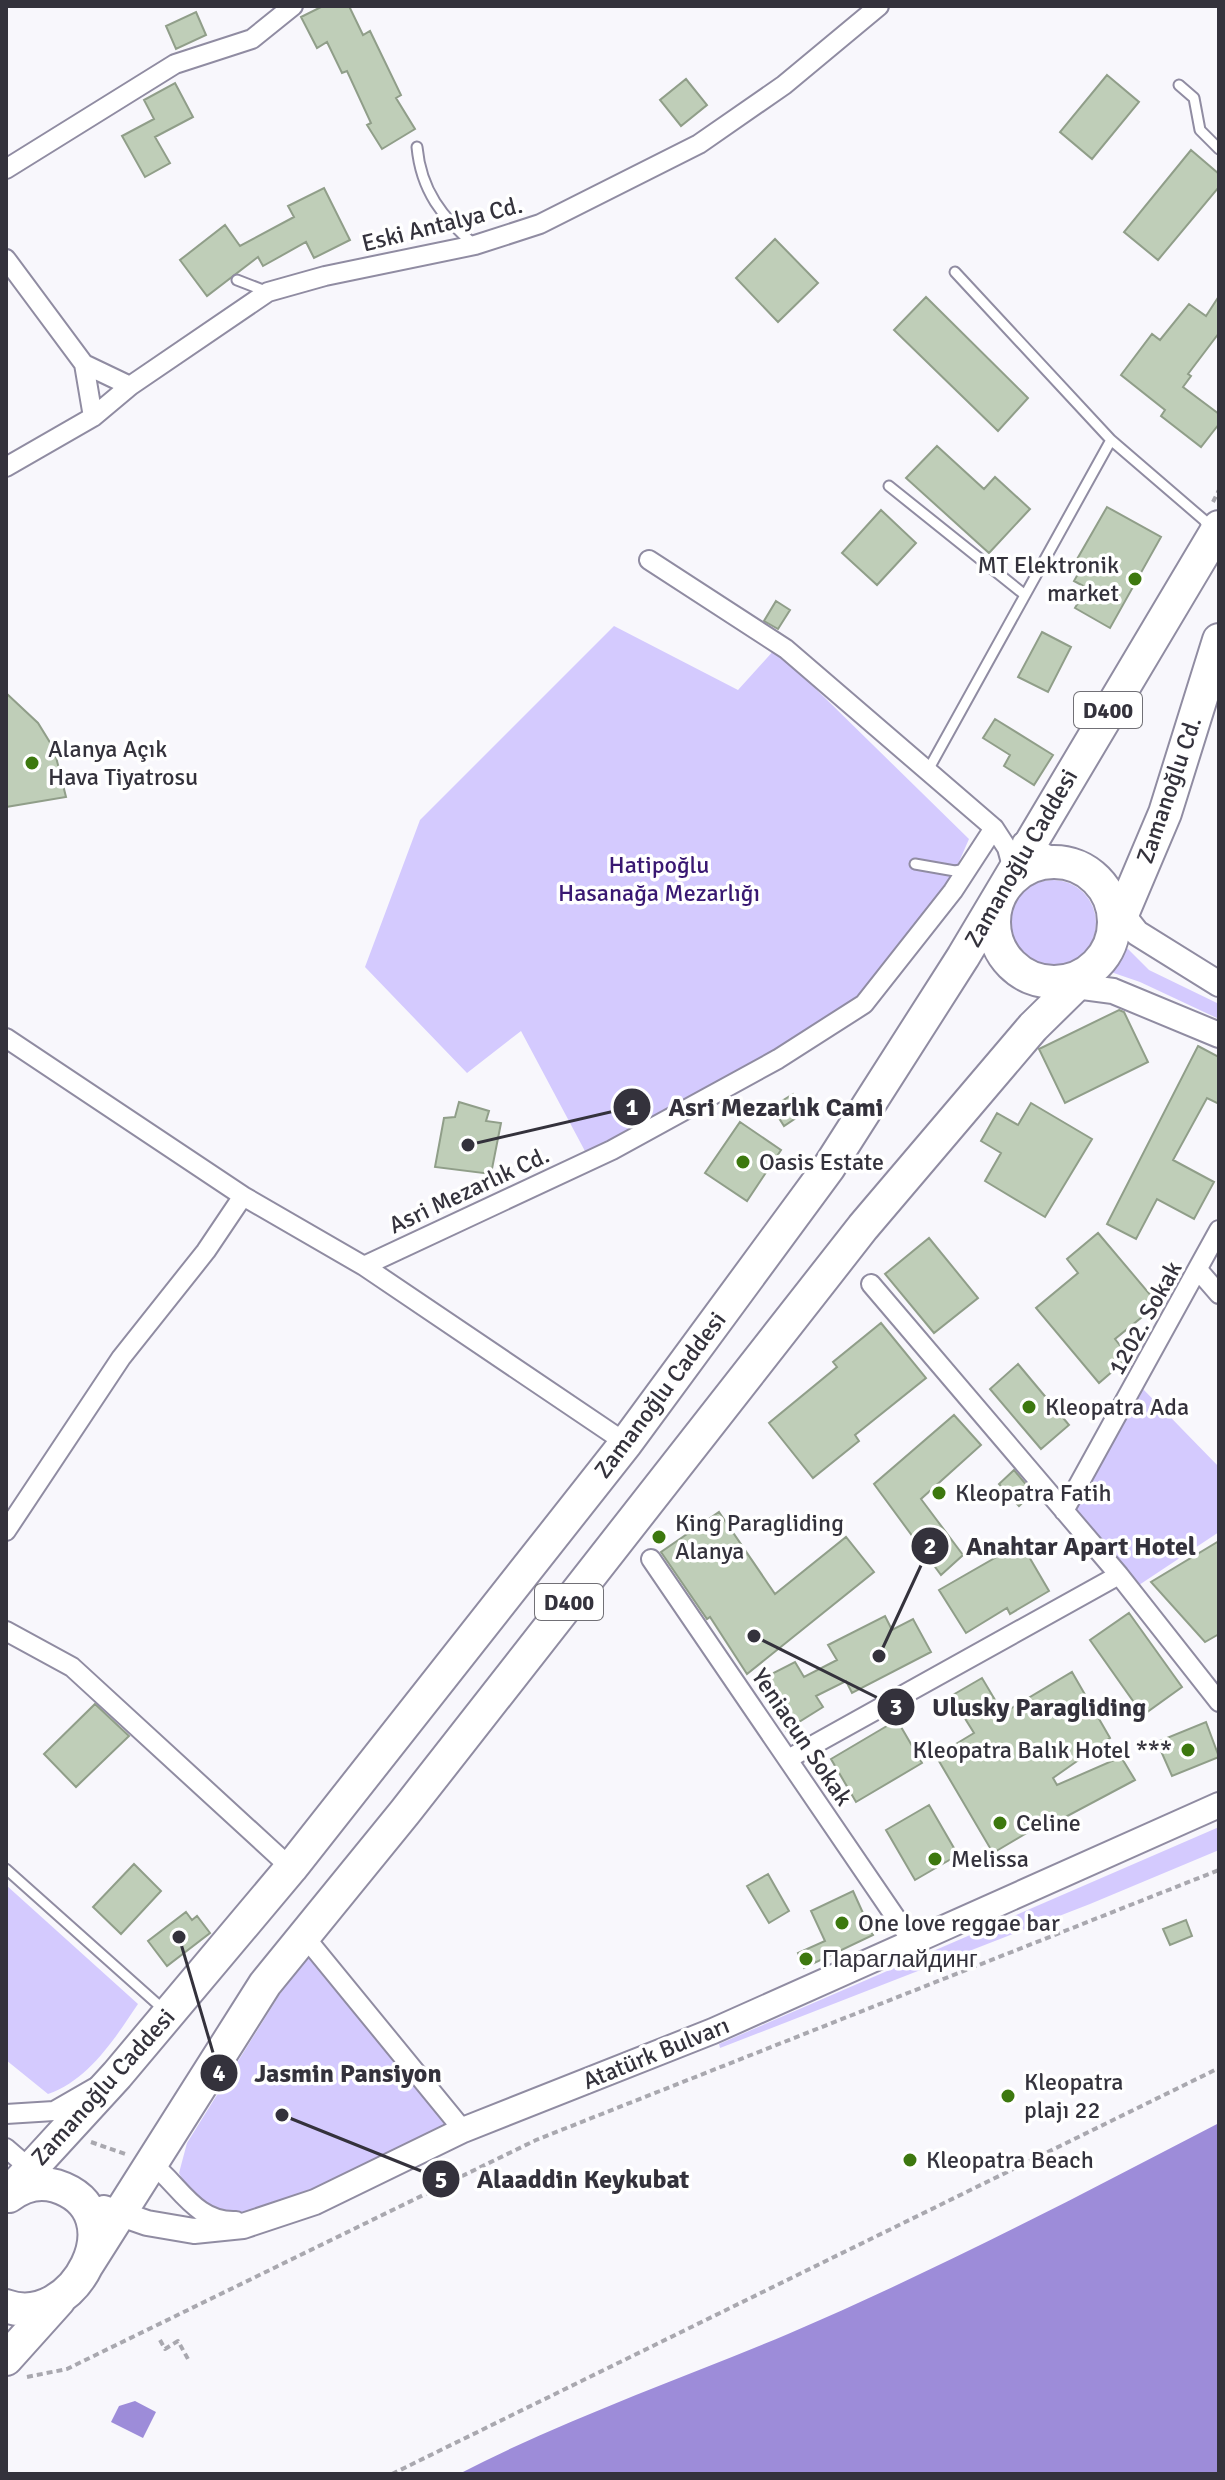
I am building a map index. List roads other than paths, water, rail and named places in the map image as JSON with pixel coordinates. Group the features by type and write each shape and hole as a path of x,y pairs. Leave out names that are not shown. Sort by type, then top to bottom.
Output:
{"highway":[{"name":"Zamanoğlu Caddesi","path":"6,2197 40,2177 63,2132 117,2075 291,1868 626,1443 829,1167 1014,870 1217,531"},
{"name":"Zamanoğlu Cd.","path":"1073,980 1104,956 1115,917 1165,813 1219,640"},
{"path":"1014,870 1011,879 1028,867 1046,862 1066,863 1085,870 1100,882 1115,917"},
{"path":"1014,870 994,914 994,934 1002,953 1015,969 1032,979 1073,980"},
{"name":"D400","path":"87,2265 265,1984 863,1227 1073,980"},
{"path":"17,2368 95,2250 96,2232 91,2215 81,2201 67,2190 40,2177"},
{"path":"6,2306 27,2311 45,2307 61,2298"}],"street":[{"path":"6,169 175,64 252,39 293,6"},
{"name":"Eski Antalya Cd.","path":"6,467 93,417 130,386 268,292 325,276 475,245 540,224 699,144 784,85 879,6"},
{"path":"6,259 84,364 93,417"},
{"path":"84,364 130,386"},
{"path":"649,560 786,649 994,828 1007,848 1014,870"},
{"path":"994,828 1014,870"},
{"name":"Asri Mezarlık Cd.","path":"364,1266 612,1150 778,1059 864,1004 953,891 994,828"},
{"path":"1014,870 1066,863"},
{"path":"1115,917 1219,984"},
{"path":"1073,980 1133,997 1219,1035"},
{"path":"6,1038 243,1196 364,1266 626,1443"},
{"path":"7,1528 121,1358 206,1251 243,1196"},
{"name":"1202. Sokak","path":"1064,1511 1219,1230"},
{"path":"1199,1271 1219,1294"},
{"path":"871,1284 1119,1575 1219,1702"},
{"name":"Yeniacun Sokak","path":"651,1559 913,1943"},
{"path":"788,1759 1119,1575"},
{"path":"6,1631 72,1667 291,1868"},
{"name":"Atatürk Bulvarı","path":"81,2201 194,2231 243,2226 315,2202 463,2130 713,2031 1219,1805"},
{"path":"305,1937 463,2130"},
{"path":"6,2114 54,2111 117,2075"},
{"path":"6,2148 40,2177"},
{"path":"151,2163 171,2178 187,2203 207,2214 230,2221 267,2218"}],"lane":[{"path":"1179,85 1194,98 1200,130 1219,149"},
{"path":"417,147 419,169 431,198 450,224 475,245"},
{"path":"955,272 1111,440 1217,531"},
{"path":"237,280 268,292"},
{"path":"927,772 1111,440"},
{"path":"889,486 1025,595"},
{"path":"915,864 955,871 966,869"},
{"path":"6,1869 169,2014"}],"place":[{"name":"MT Elektronik market","path":"1135,579"},
{"name":"Alanya Açık Hava Tiyatrosu","path":"32,763"},
{"name":"Asri Mezarlık Cami","path":"468,1145"},
{"name":"Oasis Estate","path":"743,1162"},
{"name":"Kleopatra Ada","path":"1029,1407"},
{"name":"Kleopatra Fatih","path":"939,1493"},
{"name":"King Paragliding Alanya","path":"659,1537"},
{"name":"Ulusky Paragliding","path":"754,1636"},
{"name":"Anahtar Apart Hotel","path":"879,1656"},
{"name":"Kleopatra Balık Hotel ***","path":"1188,1750"},
{"name":"Celine","path":"1000,1823"},
{"name":"Melissa","path":"935,1859"},
{"name":"One love reggae bar","path":"842,1923"},
{"name":"Jasmin Pansiyon","path":"179,1937"},
{"name":"Параглайдинг","path":"806,1959"},
{"name":"Kleopatra plajı 22","path":"1008,2096"},
{"name":"Alaaddin Keykubat","path":"282,2115"},
{"name":"Kleopatra Beach","path":"910,2160"}],"park label":[{"name":"Hatipoğlu Hasanağa Mezarlığı","path":"659,879"}]}
